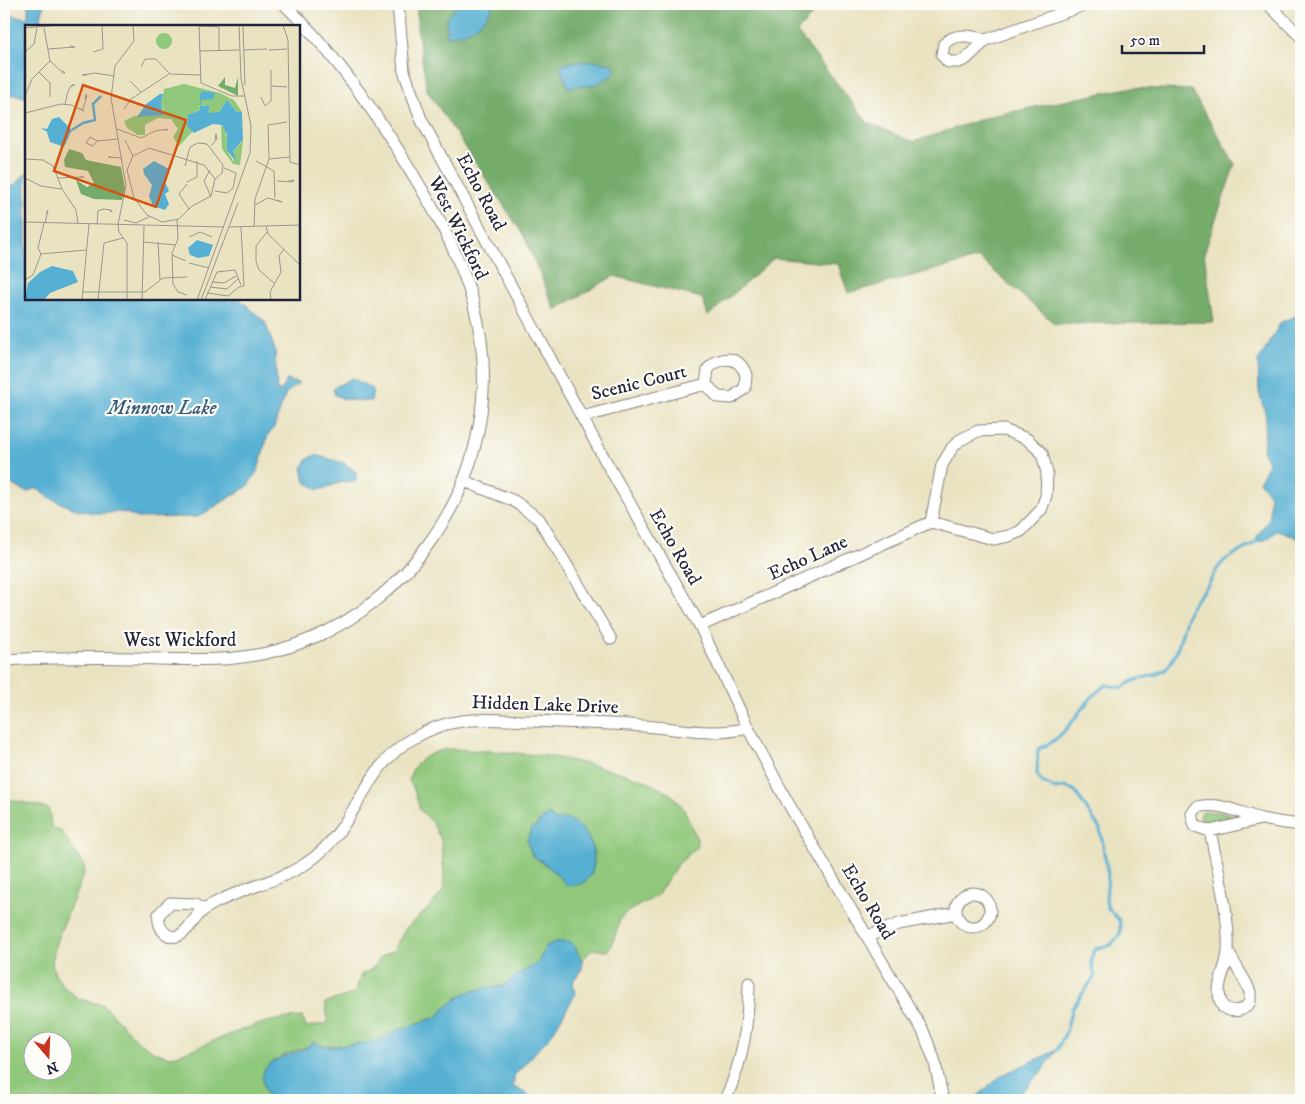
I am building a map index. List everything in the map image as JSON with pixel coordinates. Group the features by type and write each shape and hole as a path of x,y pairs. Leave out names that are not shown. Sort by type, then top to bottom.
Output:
{"street":[{"name":"West Wickford","path":"4,660 99,658 222,660 253,656 309,640 363,610 403,576 443,524 464,482 480,426 483,384 478,322 468,285 444,230 390,138 334,61 284,4"},
{"name":"Echo Road","path":"398,4 404,71 422,119 605,460 700,626 748,728 788,803 923,1031 934,1059 943,1100"},
{"path":"986,40 1087,4"},
{"path":"1268,4 1301,37"},
{"name":"Scenic Court","path":"582,417 706,384"},
{"path":"1004,430 1027,438 1042,453 1047,473 1046,496 1041,510 1021,531 1009,536 993,539 931,522 942,465 952,448 960,440 978,431 1004,430"},
{"path":"464,482 514,501 539,519 611,639"},
{"name":"Echo Lane","path":"700,626 931,522"},
{"name":"Hidden Lake Drive","path":"204,909 278,878 316,856 346,823 370,780 388,756 414,737 446,724 480,719 651,726 720,733 748,728"},
{"path":"1261,819 1210,831 1199,829 1193,823 1192,814 1197,807 1210,805 1247,812 1261,819 1301,825"},
{"path":"1210,831 1220,883 1228,952 1218,996 1223,1007 1234,1011 1241,1010 1250,1002 1250,992 1228,952"},
{"path":"868,936 899,924 956,913"},
{"path":"725,1100 744,1049 748,1022 749,983"}],"green space":[{"path":"417,4 822,4 797,32 868,123 913,142 991,116 1128,88 1191,90 1235,164 1204,253 1214,322 1055,324 979,258 848,293 838,264 774,258 708,316 702,298 614,276 555,310 524,236 427,90 417,28"},
{"path":"449,749 548,756 596,766 642,779 672,795 684,809 697,839 696,848 677,865 657,896 627,912 620,919 612,945 607,951 593,949 582,960 575,948 544,950 538,963 501,987 489,987 473,991 457,998 437,1017 418,1023 379,1041 345,1046 309,1046 284,1055 263,1081 270,1100 4,1100 4,797 48,809 51,825 61,831 84,866 84,873 56,942 52,963 55,975 65,988 79,999 103,1005 139,1042 155,1052 170,1057 235,1032 285,1018 302,1017 306,1027 326,1024 328,1019 325,1003 355,993 361,975 372,969 382,956 393,951 406,928 426,911 443,891 444,874 441,840 432,822 420,810 414,789 409,780 418,762 429,755","holes":["549,814 554,821 565,820 574,824 583,831 589,840 593,850 594,861 591,872 585,881 559,872 540,862 529,848 528,837 532,828 535,828"]},
{"path":"1203,811 1227,813 1235,817 1217,824 1204,823 1200,817"}],"water":[{"path":"28,4 44,4 40,22 43,25 25,25 25,98 15,94 4,97 4,14 28,18"},
{"path":"458,4 493,4 493,6 479,24 462,33 447,36 446,20"},
{"path":"594,61 612,64 616,73 594,85 568,87 560,67 571,62"},
{"name":"Minnow Lake","path":"25,174 25,300 241,300 265,322 275,350 277,392 282,389 286,380 299,383 286,393 273,430 268,435 258,470 247,487 198,517 137,518 120,512 103,513 80,510 64,505 36,488 27,492 4,481 4,191 17,183"},
{"path":"1301,314 1301,542 1291,535 1277,530 1267,539 1259,542 1256,538 1270,517 1270,495 1259,481 1266,470 1268,461 1263,452 1266,416 1259,392 1258,362 1281,322"},
{"path":"352,378 373,389 371,401 348,400 335,395 333,388"},
{"path":"315,455 344,463 356,472 356,481 342,482 319,490 305,482 302,468 308,459"},
{"path":"549,814 554,821 567,820 579,826 587,836 594,863 590,875 581,883 567,885 548,866 532,855 527,841 532,827 535,828"},
{"path":"555,942 569,942 573,944 582,960 582,969 573,981 575,995 552,1034 514,1076 514,1083 510,1085 526,1093 532,1100 270,1100 264,1087 263,1077 265,1069 278,1059 306,1048 315,1042 319,1045 331,1047 379,1041 393,1032 437,1017 445,1008 465,993 489,987 501,987 506,984 538,963 546,946"},
{"path":"1057,1050 1043,1070 1014,1100 973,1100 1002,1075"}],"waterway":[{"path":"1057,1050 1066,1032 1072,1008 1095,976 1092,954 1097,948 1111,945 1120,934 1120,925 1119,920 1108,908 1106,901 1108,874 1100,829 1074,790 1065,787 1056,789 1042,782 1037,774 1038,749 1058,737 1088,701 1106,685 1122,688 1134,681 1158,674 1167,668 1178,648 1186,618 1196,599 1222,563 1257,541"}]}
